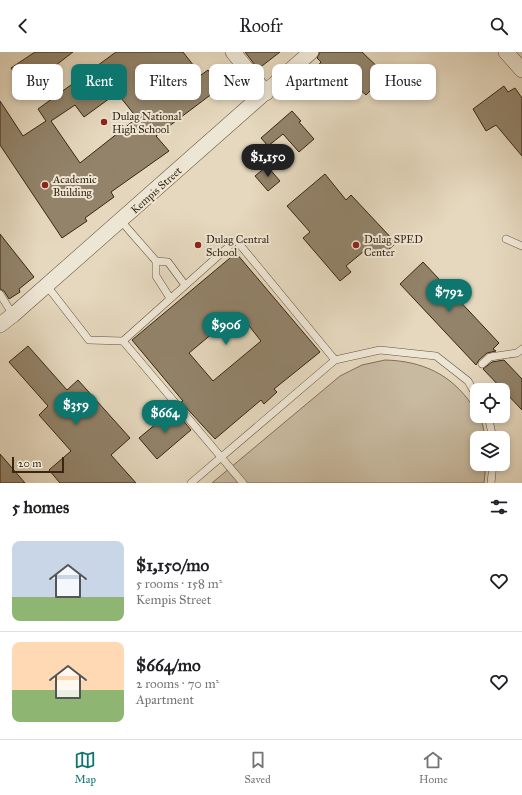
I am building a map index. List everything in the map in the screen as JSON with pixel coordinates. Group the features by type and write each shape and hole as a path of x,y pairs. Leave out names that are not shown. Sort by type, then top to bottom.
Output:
{"street":[{"path":"233,52 266,92"},
{"name":"Kempis Street","path":"0,325 121,221 311,52"},
{"path":"506,52 522,70"}],"lane":[{"path":"121,221 156,262 156,276 170,298"},
{"path":"506,239 522,246"},
{"path":"46,286 89,340 123,341 236,240 335,360"},
{"path":"156,262 168,262 185,285"},
{"path":"0,294 13,315"},
{"path":"123,341 243,483"},
{"path":"482,364 490,357 518,353 522,349"},
{"path":"192,483 220,457 335,360 380,350 436,356 468,381 470,385"},
{"path":"491,483 492,471"}],"shaded area":[{"path":"385,360 411,363 434,371 455,385 470,402 470,423 482,423 483,427 484,431 470,431 470,471 485,471 484,483 212,483 340,376 362,365"}],"building":[{"path":"35,52 73,52 57,64 17,64"},
{"path":"116,52 183,52 192,64 135,64 135,100 201,100 201,75 208,70 209,71 209,96 156,136 169,151 111,192 114,197 85,218 87,221 62,238 0,145 0,101 23,136 46,121 38,109 50,100 63,100 63,91 71,85 71,100 107,100 84,117 75,105 51,121 80,163 137,118 123,100 127,100 127,64 100,64"},
{"path":"245,52 280,52 264,64 254,64"},
{"path":"320,52 362,52 375,64 370,64 370,91 366,95 362,91 362,64 319,64 321,62 317,58"},
{"path":"504,86 508,92 515,88 522,98 522,156 496,125 486,131 473,109"},
{"path":"292,111 301,121 299,122 314,139 299,152 283,134 268,146 261,138"},
{"path":"267,166 280,181 268,191 255,176"},
{"path":"325,174 346,200 351,195 396,243 379,258 369,247 346,266 351,272 340,281 303,238 310,232 287,206"},
{"path":"0,234 34,277 19,289 20,292 9,299 4,291 0,289"},
{"path":"236,253 320,352 274,389 277,392 264,404 261,400 215,439 181,402 183,401 132,340","holes":["238,312 261,341 213,381 189,353"]},
{"path":"423,262 499,343 493,349 496,351 487,353 476,365 400,284"},
{"path":"28,346 67,390 78,380 130,438 111,455 136,483 60,483 49,470 71,451 39,415 48,406 9,362"},
{"path":"504,360 522,379 522,410 510,397 510,383 496,383 483,369 492,362"},
{"path":"174,409 191,430 157,459 139,438"},
{"path":"0,454 25,483 0,483"}],"place":[{"name":"Dulag National High School","path":"104,122"},
{"name":"Academic Building","path":"45,185"},
{"name":"Dulag Central School","path":"198,245"},
{"name":"Dulag SPED Center","path":"356,245"}]}
